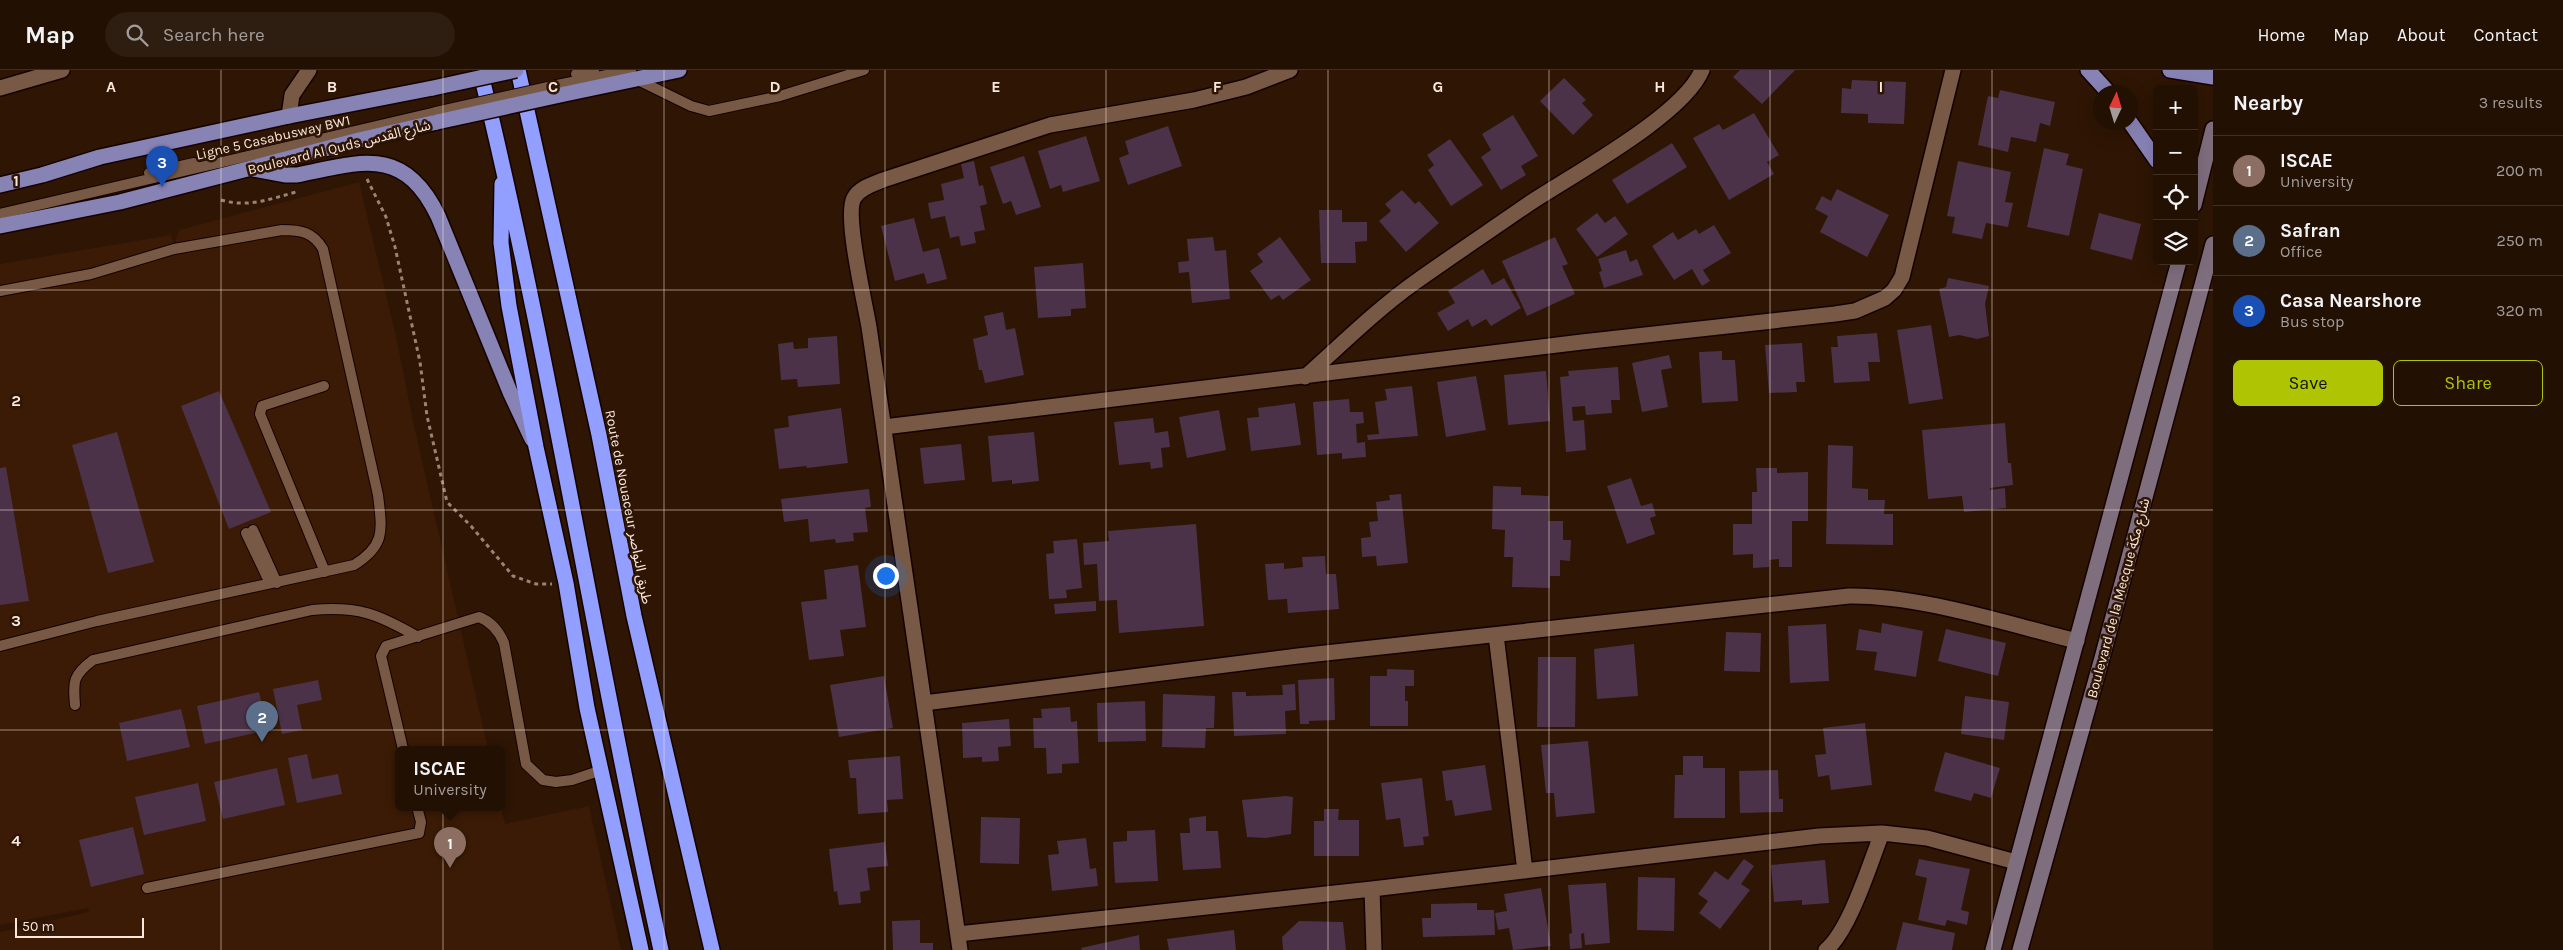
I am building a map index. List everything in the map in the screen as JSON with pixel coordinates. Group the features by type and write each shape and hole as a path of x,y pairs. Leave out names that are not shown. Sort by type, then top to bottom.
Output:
{"highway":[{"path":"480,70 503,165 562,446 599,649 661,950"},
{"name":"Route de Nouaceur طريق النواصر","path":"517,70 599,435 634,616 712,950"},
{"path":"503,165 500,210 505,276 536,447 566,583 588,708 641,950"}],"main road":[{"path":"0,185 42,175 100,156 517,70"},
{"name":"Boulevard Al Quds شارع القدس","path":"0,226 120,202 253,169 359,140 436,113 557,87 678,70"},
{"path":"2088,70 2102,85"},
{"path":"2170,70 2213,77"},
{"path":"2198,189 2213,129"},
{"path":"2136,130 2153,155"},
{"path":"253,169 285,175 297,175 373,163 402,171 416,181 429,196 510,392 536,447"},
{"name":"Boulevard de la Mecque شارع مكة","path":"2020,950 2102,658 2213,244"},
{"name":"Boulevard de la Mecque شارع مكة","path":"1993,950 2178,265"}],"street":[{"path":"0,88 62,70"},
{"path":"289,116 292,95 309,70"},
{"path":"960,950 851,213 853,198 863,188 1050,125 1194,100 1246,87 1290,70"},
{"path":"1305,377 1413,284 1530,203 1637,134 1668,111 1684,97 1702,70"},
{"path":"884,427 1582,342 1802,318 1870,306 1894,290 1902,277 1953,70"},
{"path":"924,703 1298,656 1869,596 1891,598 2077,641"},
{"path":"1496,635 1525,871"},
{"path":"958,934 1372,889 1819,836 1882,833 1927,838 2016,862"},
{"path":"1826,950 1835,943 1848,917 1882,833"},
{"path":"1372,889 1374,950"}],"lane":[{"path":"557,87 594,70"},
{"path":"634,75 690,106 701,110 717,111 824,84 864,70"},
{"name":"Ligne 5 Casabusway BW1","path":"0,207 436,113"},
{"name":"Ligne 5 Casabusway BW1","path":"0,214 436,113"},
{"path":"0,291 90,274 174,249 282,230 298,230 317,238 323,249 346,342 378,495 381,521 378,542 371,555 354,566 97,621 0,646"},
{"path":"324,386 262,406 260,414 325,572"},
{"path":"249,532 274,584"},
{"path":"75,705 73,685 79,670 93,660 312,610 340,608 362,612 386,619 418,637"},
{"path":"402,746 381,656 386,646 479,617 487,620 500,632 504,643 526,764 543,780 556,782 572,780 602,770"},
{"path":"147,888 419,832 421,822 418,811"}],"path":[{"path":"362,177 371,185 386,217 395,247 420,362 427,416 446,502 471,526 513,576 536,584 566,583"},
{"path":"221,200 234,204 248,204 302,190"}],"shaded area":[{"path":"359,182 396,336 413,421 487,746 395,746 395,811 502,811 505,824 589,806 621,950 0,950 0,932 89,912 88,908 0,925 0,264 171,235 174,247 179,230"}],"building":[{"path":"1740,70 1795,70 1762,104 1733,77"},
{"path":"1564,78 1586,100 1582,103 1593,115 1573,135 1540,101"},
{"path":"1852,80 1906,82 1904,124 1868,123 1868,114 1841,113 1842,88 1851,89"},
{"path":"2000,90 2055,102 2050,126 2040,123 2036,142 2011,137 2008,152 1978,145 1988,96 1998,98"},
{"path":"1754,113 1779,155 1767,162 1774,174 1729,200 1693,138 1719,124 1723,130"},
{"path":"1513,115 1538,156 1521,166 1526,175 1501,190 1481,157 1491,150 1482,134"},
{"path":"1168,126 1182,166 1128,185 1119,158 1129,154 1125,141"},
{"path":"1086,136 1100,181 1063,192 1061,185 1050,189 1038,151"},
{"path":"1450,139 1483,185 1451,206 1428,170 1434,165 1427,155"},
{"path":"1672,143 1687,167 1627,204 1612,180"},
{"path":"2044,148 2069,154 2066,165 2083,169 2069,236 2027,227"},
{"path":"1024,156 1041,207 1016,215 1011,201 1003,204 990,167"},
{"path":"974,161 979,186 983,185 987,204 980,206 985,230 974,232 976,243 961,246 959,236 950,238 945,216 931,219 928,203 944,200 941,184 964,178 961,164"},
{"path":"1958,161 2011,172 2005,202 2013,203 2008,227 1986,223 1982,239 1952,233 1955,217 1947,216"},
{"path":"1837,189 1889,215 1867,257 1820,232 1828,216 1815,209 1822,196 1831,201"},
{"path":"1402,190 1415,204 1419,201 1439,223 1406,252 1379,221 1391,211 1385,204"},
{"path":"1319,210 1342,210 1342,222 1367,222 1367,241 1355,242 1356,263 1321,263"},
{"path":"1597,213 1605,223 1615,216 1628,234 1597,257 1576,229"},
{"path":"2099,213 2141,224 2132,260 2090,249"},
{"path":"914,218 923,252 939,248 947,279 927,284 924,273 895,281 881,226"},
{"path":"1714,225 1731,253 1703,270 1710,281 1702,286 1692,269 1674,280 1652,246 1673,232 1678,240 1696,229 1699,234"},
{"path":"1213,237 1215,251 1226,250 1230,299 1192,303 1189,272 1179,273 1178,262 1189,261 1187,239"},
{"path":"1280,237 1311,280 1283,300 1279,295 1271,300 1250,271 1263,262 1257,254"},
{"path":"1555,237 1568,264 1562,266 1575,294 1527,316 1502,261"},
{"path":"1626,250 1630,262 1637,259 1643,275 1604,288 1599,272 1602,271 1598,259"},
{"path":"1083,263 1086,308 1071,309 1071,316 1038,318 1034,267"},
{"path":"1483,269 1492,285 1504,278 1521,308 1491,326 1486,319 1472,327 1468,319 1448,331 1437,313 1455,303 1448,291"},
{"path":"1948,278 1989,286 1985,304 1989,336 1977,339 1959,335 1949,337 1939,289 1946,287"},
{"path":"1003,312 1006,330 1015,328 1024,375 985,383 982,370 979,370 973,339 988,335 984,316"},
{"path":"1931,325 1943,399 1909,404 1897,330"},
{"path":"1877,333 1880,362 1868,362 1870,381 1834,383 1831,347 1838,347 1837,336"},
{"path":"837,336 840,384 798,387 797,379 781,380 778,344 793,342 794,349 808,348 808,338"},
{"path":"1802,343 1805,382 1796,382 1797,392 1769,393 1765,345"},
{"path":"1722,351 1722,360 1735,360 1738,401 1702,403 1699,352"},
{"path":"1669,355 1672,368 1661,370 1668,407 1642,412 1632,363"},
{"path":"1618,367 1620,400 1611,400 1612,413 1586,415 1585,406 1572,407 1573,421 1584,420 1586,450 1566,452 1560,377 1569,376 1568,371"},
{"path":"1546,371 1550,421 1508,425 1504,375"},
{"path":"1476,376 1486,430 1446,437 1437,382"},
{"path":"1412,386 1418,436 1368,440 1367,435 1379,434 1375,402 1387,400 1385,389"},
{"path":"219,391 271,512 229,529 181,406"},
{"path":"1349,399 1350,412 1363,412 1364,423 1356,424 1357,443 1365,442 1366,457 1342,459 1342,453 1317,455 1313,402"},
{"path":"1295,403 1301,445 1251,451 1247,418 1259,417 1258,408"},
{"path":"841,408 848,463 779,469 774,429 789,427 788,416"},
{"path":"1219,410 1226,450 1187,458 1179,417"},
{"path":"1153,418 1155,433 1168,431 1170,447 1161,448 1163,467 1151,469 1150,462 1119,465 1114,422"},
{"path":"2005,423 2008,463 2011,463 2013,485 1990,488 1990,490 2005,488 2006,508 1964,512 1962,496 1928,499 1922,430"},
{"path":"117,432 154,562 108,573 72,445"},
{"path":"1034,432 1039,481 1012,484 1012,480 992,482 988,436"},
{"path":"961,444 965,480 924,484 920,448"},
{"path":"1828,445 1853,446 1852,488 1868,489 1868,500 1885,500 1884,514 1893,514 1893,545 1826,544"},
{"path":"6,467 29,601 0,605 0,468"},
{"path":"1756,468 1777,468 1777,473 1808,472 1808,521 1792,521 1792,567 1779,567 1779,559 1769,560 1769,567 1753,568 1753,554 1733,555 1733,524 1752,524 1752,492 1757,492"},
{"path":"1631,478 1641,506 1652,503 1656,516 1650,518 1655,534 1627,544 1607,486"},
{"path":"1493,486 1521,487 1521,495 1549,496 1548,521 1563,521 1563,540 1571,540 1570,561 1560,560 1560,576 1550,576 1550,588 1512,587 1513,557 1504,557 1505,530 1492,529"},
{"path":"869,489 871,507 865,508 868,532 853,533 854,541 836,543 835,539 810,542 808,519 784,522 781,499"},
{"path":"1401,494 1408,563 1377,566 1376,556 1362,557 1361,538 1371,537 1369,522 1378,521 1376,502 1390,500 1389,495"},
{"path":"1196,524 1204,626 1119,633 1117,600 1099,601 1097,564 1084,565 1083,543 1109,541 1108,531"},
{"path":"1077,539 1082,588 1066,590 1067,598 1049,599 1046,554 1054,553 1053,541"},
{"path":"1325,556 1326,574 1336,574 1339,609 1288,613 1287,599 1268,600 1265,564 1284,563 1284,569 1303,567 1302,557"},
{"path":"858,565 866,627 840,630 844,656 809,660 801,602 827,599 824,570"},
{"path":"1096,601 1096,611 1055,614 1054,604"},
{"path":"1882,623 1923,631 1916,677 1874,670 1877,652 1856,650 1859,629 1881,633"},
{"path":"1826,624 1829,681 1790,683 1788,626"},
{"path":"1946,629 2006,643 1998,676 1938,661"},
{"path":"1726,632 1761,633 1760,672 1724,671"},
{"path":"1634,644 1638,696 1597,699 1594,649"},
{"path":"1538,657 1576,657 1575,727 1537,727"},
{"path":"1387,669 1414,670 1414,686 1405,686 1405,701 1408,701 1408,726 1370,726 1370,676 1387,676"},
{"path":"884,676 893,728 839,737 830,685"},
{"path":"1334,678 1335,720 1309,721 1309,724 1300,724 1298,680"},
{"path":"318,680 322,700 297,705 302,730 282,734 273,689"},
{"path":"1295,684 1296,710 1285,711 1286,734 1234,736 1232,692 1246,692 1246,696 1283,695 1282,685"},
{"path":"259,692 268,730 205,744 197,706"},
{"path":"1163,694 1215,696 1214,728 1206,728 1205,748 1162,747"},
{"path":"1965,696 2009,702 2004,740 1961,734"},
{"path":"1145,701 1146,741 1098,742 1097,703"},
{"path":"1070,707 1071,722 1077,721 1079,763 1062,764 1062,773 1047,774 1046,748 1034,748 1033,718 1042,718 1041,709"},
{"path":"181,709 190,747 127,761 119,723"},
{"path":"1009,719 1011,746 998,747 999,761 982,762 982,757 963,758 962,723"},
{"path":"1865,723 1872,785 1831,790 1829,775 1818,777 1815,755 1826,754 1823,728"},
{"path":"1588,741 1595,813 1556,817 1554,793 1546,793 1541,745"},
{"path":"1945,752 2000,768 1991,798 1974,793 1971,801 1934,791"},
{"path":"307,754 312,779 338,774 342,794 297,803 288,758"},
{"path":"900,756 903,799 887,800 888,812 858,814 856,778 850,778 848,760"},
{"path":"1683,756 1703,756 1703,768 1725,768 1725,818 1674,818 1675,775 1683,775"},
{"path":"1485,765 1492,810 1455,816 1452,800 1446,801 1442,771"},
{"path":"277,768 285,805 223,819 214,782"},
{"path":"1778,770 1779,799 1783,799 1783,812 1740,813 1739,771"},
{"path":"1422,778 1429,836 1423,837 1424,845 1404,847 1400,818 1386,820 1381,783"},
{"path":"198,783 206,821 144,835 135,797"},
{"path":"1293,797 1291,834 1266,838 1247,837 1242,800"},
{"path":"1324,809 1339,809 1338,820 1359,820 1359,856 1314,856 1314,821 1324,821"},
{"path":"1206,816 1206,831 1218,831 1221,868 1183,870 1180,833 1190,833 1189,818"},
{"path":"981,817 1020,818 1019,864 980,863"},
{"path":"133,827 144,874 91,887 79,840"},
{"path":"1155,830 1158,881 1115,883 1113,842 1127,841 1127,831"},
{"path":"1086,838 1090,869 1096,868 1098,886 1052,891 1048,855 1059,854 1057,841"},
{"path":"885,842 888,866 867,868 870,890 860,892 861,903 839,905 837,891 834,892 829,849"},
{"path":"1744,859 1754,866 1741,884 1750,890 1720,929 1699,913 1708,901 1698,894 1715,871 1728,880"},
{"path":"1919,859 1970,869 1961,910 1969,912 1967,925 1947,920 1945,926 1918,920 1927,878 1915,875"},
{"path":"1825,860 1829,903 1802,905 1802,900 1774,902 1771,865"},
{"path":"1638,877 1675,878 1674,931 1637,930"},
{"path":"1606,883 1610,943 1585,945 1584,933 1581,934 1582,948 1570,949 1569,934 1572,933 1568,885"},
{"path":"1541,888 1551,946 1513,950 1509,928 1498,930 1495,913 1507,911 1504,894"},
{"path":"1477,903 1477,910 1494,910 1495,935 1423,937 1422,918 1431,918 1431,904"},
{"path":"920,920 920,943 933,943 933,950 893,950 892,921"},
{"path":"1299,921 1343,922 1346,950 1283,950 1282,937"},
{"path":"1903,922 1955,933 1952,950 1896,950"},
{"path":"1234,930 1236,950 1169,950 1167,939"},
{"path":"1139,935 1140,950 1082,950 1081,948"}],"place":[{"name":"Casa Nearshore","path":"162,187"},
{"name":"Safran","path":"262,742"},
{"name":"ISCAE","path":"450,868"}]}
